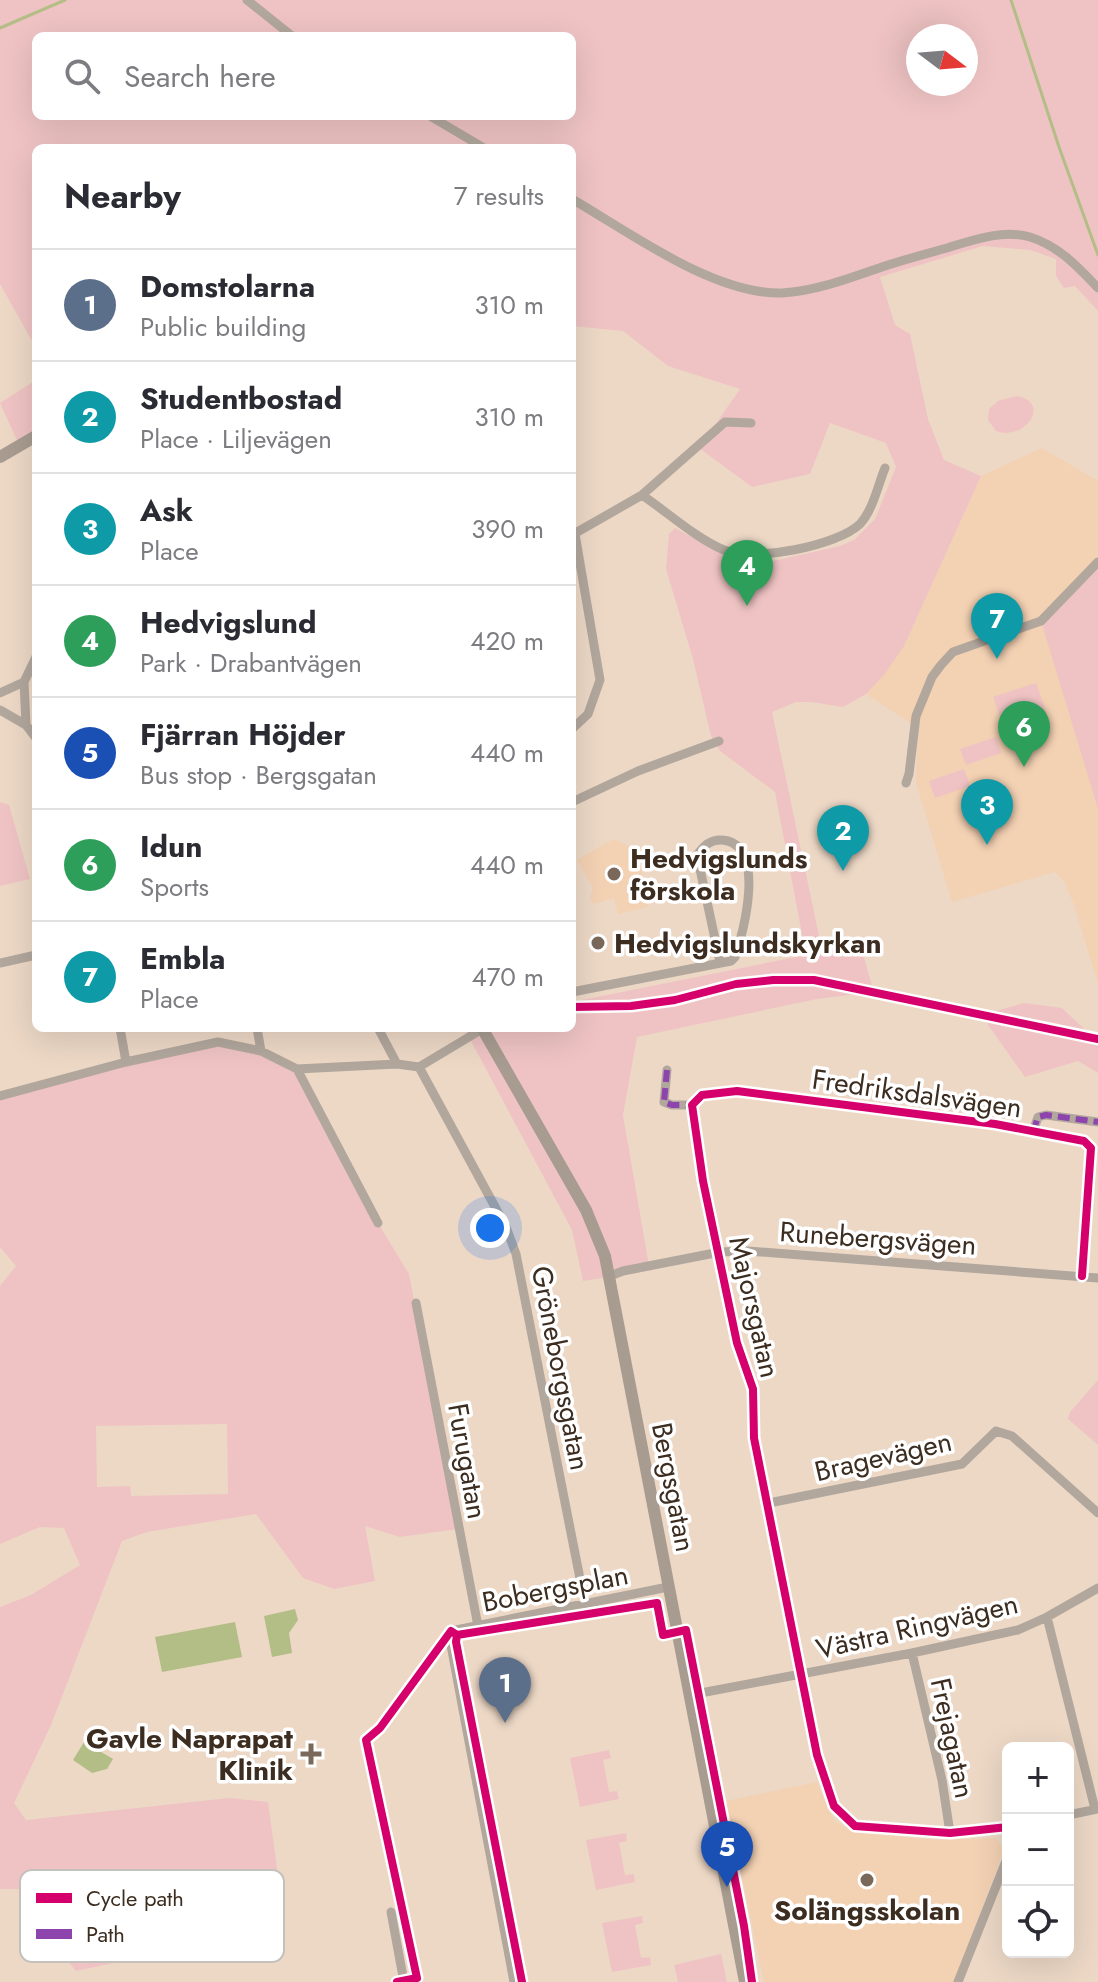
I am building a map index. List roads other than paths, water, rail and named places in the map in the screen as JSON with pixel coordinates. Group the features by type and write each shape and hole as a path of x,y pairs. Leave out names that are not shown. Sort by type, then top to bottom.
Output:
{"street":[{"path":"247,0 287,32"},
{"path":"437,120 477,144"},
{"path":"576,201 701,274 745,288 782,293 828,285 977,239 1009,235 1027,236 1050,245 1077,265 1098,288"},
{"path":"576,532 642,495 725,422 751,423"},
{"path":"0,457 32,438"},
{"path":"642,495 716,546 736,553 764,555 848,532 866,515 885,468"},
{"path":"576,550 600,680 588,714 576,725"},
{"path":"906,783 916,716 932,677 941,665 953,652 1041,621 1098,562"},
{"path":"26,725 24,682 32,665"},
{"path":"0,693 24,682"},
{"path":"0,710 26,725 32,733"},
{"path":"576,800 638,771 719,741"},
{"path":"576,991 731,961 735,957 747,917 747,867 741,849 731,841 717,839 705,845 697,855 720,962"},
{"path":"0,963 32,956"},
{"path":"121,1032 126,1062"},
{"path":"258,1032 261,1051"},
{"path":"380,1032 397,1064"},
{"path":"0,1096 126,1062 218,1042 261,1051 297,1069 397,1064 419,1067 476,1032"},
{"name":"Bergsgatan","path":"485,1032 592,1222 610,1276 745,1982"},
{"name":"Gröneborgsgatan","path":"419,1067 506,1227 516,1254 585,1604"},
{"path":"297,1069 378,1223"},
{"path":"667,1070 664,1102 692,1105"},
{"name":"Fredriksdalsvägen","path":"692,1105 702,1095 737,1091 995,1124 1084,1141 1091,1148 1082,1276"},
{"name":"Majorsgatan","path":"692,1105 701,1166 737,1343 753,1389 754,1438 800,1675 817,1755 834,1806 855,1826 950,1833"},
{"path":"1033,1132 1038,1117 1046,1115 1098,1122"},
{"name":"Runebergsvägen","path":"610,1276 720,1252 842,1256 1098,1278"},
{"name":"Furugatan","path":"416,1303 478,1626"},
{"name":"Bragevägen","path":"769,1503 962,1464 996,1431 1012,1436 1098,1513"},
{"name":"Bobergsplan","path":"514,1982 450,1636 478,1626 668,1587"},
{"name":"Västra Ringvägen","path":"690,1695 1018,1630 1098,1588"},
{"path":"1047,1617 1097,1809 1073,1814"},
{"name":"Frejagatan","path":"912,1653 942,1780 950,1833"},
{"path":"950,1833 1002,1828"},
{"path":"958,1982 1002,1871"},
{"path":"391,1912 402,1982"}],"waterway":[{"path":"0,28 65,0"},
{"path":"1011,0 1098,255"}],"place":[{"name":"Hedvigslund","path":"747,606"},
{"name":"Embla","path":"997,659"},
{"name":"Idun","path":"1024,767"},
{"name":"Ask","path":"987,845"},
{"name":"Studentbostad","path":"843,871"},
{"name":"Hedvigslunds förskola","path":"614,874"},
{"name":"Hedvigslundskyrkan","path":"598,943"},
{"name":"Domstolarna","path":"505,1723"},
{"name":"Gavle Naprapat Klinik","path":"311,1754"},
{"name":"Solängsskolan","path":"867,1880"},
{"name":"Fjärran Höjder","path":"727,1887"}]}
